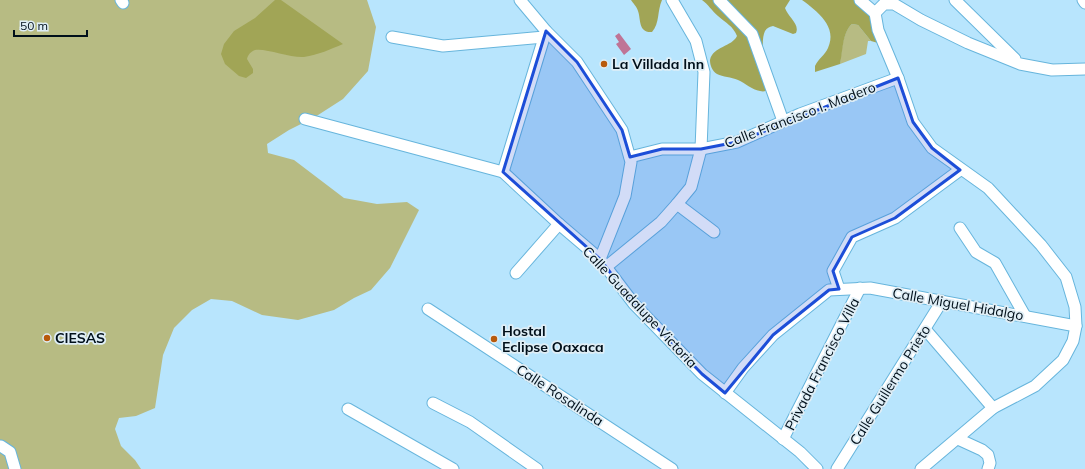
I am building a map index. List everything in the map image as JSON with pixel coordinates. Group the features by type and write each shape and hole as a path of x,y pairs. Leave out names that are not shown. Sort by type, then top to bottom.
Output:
{"street":[{"path":"520,0 545,34 577,62 622,130 631,162 626,196 603,263"},
{"path":"603,263 661,222 677,204 691,187 701,149 704,72 696,41 672,0"},
{"path":"719,0 752,34 783,121"},
{"path":"860,0 875,13 878,30 898,78 912,122 932,148 960,170 988,188 1041,245 1066,277 1075,308 1076,326 1072,341 1063,360 1035,386 993,408 921,469"},
{"path":"955,0 1020,64"},
{"path":"875,13 884,4 894,4 921,20 968,43 1020,64 1052,70 1085,69"},
{"path":"392,37 443,46 545,34"},
{"path":"305,118 503,172 545,34"},
{"name":"Calle Francisco I. Madero","path":"630,157 662,149 701,149 736,142 783,121 898,78"},
{"path":"839,289 833,271 852,237 895,218 960,170"},
{"name":"Calle Guadalupe Victoria","path":"503,172 603,263 634,304 702,374 800,452 817,469"},
{"path":"677,204 714,232"},
{"path":"516,273 559,224"},
{"path":"960,228 976,252 995,263 1024,316"},
{"name":"Privada Francisco Villa","path":"783,439 860,288"},
{"name":"Calle Miguel Hidalgo","path":"725,393 743,368 773,335 829,290 870,288 1076,326"},
{"name":"Calle Guillermo Prieto","path":"837,469 942,301"},
{"name":"Calle Rosalinda","path":"428,309 672,469"},
{"path":"925,328 993,408"},
{"path":"433,403 470,422 537,469"},
{"path":"348,409 453,469"},
{"path":"958,439 982,450 988,455 990,463 988,469"},
{"path":"0,446 10,452 15,469"}],"highlighted area":[{"path":"546,31 577,62 622,130 630,157 662,149 701,149 737,142 898,78 913,122 932,148 960,170 895,218 852,237 833,271 839,289 829,290 773,335 725,393 702,374 634,304 600,259 503,172"}],"green space":[{"path":"0,0 367,0 376,27 368,71 343,99 315,117 289,130 267,144 268,153 294,160 344,198 377,204 407,202 419,210 390,268 371,290 334,310 298,320 262,315 232,301 211,299 192,310 174,328 163,355 155,408 136,416 119,418 115,429 121,446 135,460 141,469 0,469"},
{"path":"275,0 281,0 343,44 304,57 265,50 255,50 248,56 247,59 253,69 253,73 246,78 239,76 225,64 221,54 224,44 234,31 255,18"},
{"path":"631,0 662,0 656,25 652,32 648,32 642,28 639,14"},
{"path":"702,0 790,0 785,8 795,24 797,30 796,33 793,34 773,26 769,27 765,31 763,36 764,60 769,89 766,91 757,90 733,78 719,75 714,71 710,62 712,55 719,49 735,40 737,36 731,27"},
{"path":"802,0 857,0 875,23 878,43 871,41 858,25 852,24 846,32 843,42 840,64 815,72 816,64 828,48 830,33 828,26 819,14"},
{"path":"852,24 858,25 871,41 868,41 866,54 840,64 844,37"}],"shaded area":[{"path":"619,33 631,49 624,55 616,44 619,42 615,36"}],"place":[{"name":"La Villada Inn","path":"604,64"},
{"name":"CIESAS","path":"47,338"},
{"name":"Hostal Eclipse Oaxaca","path":"494,339"}]}
